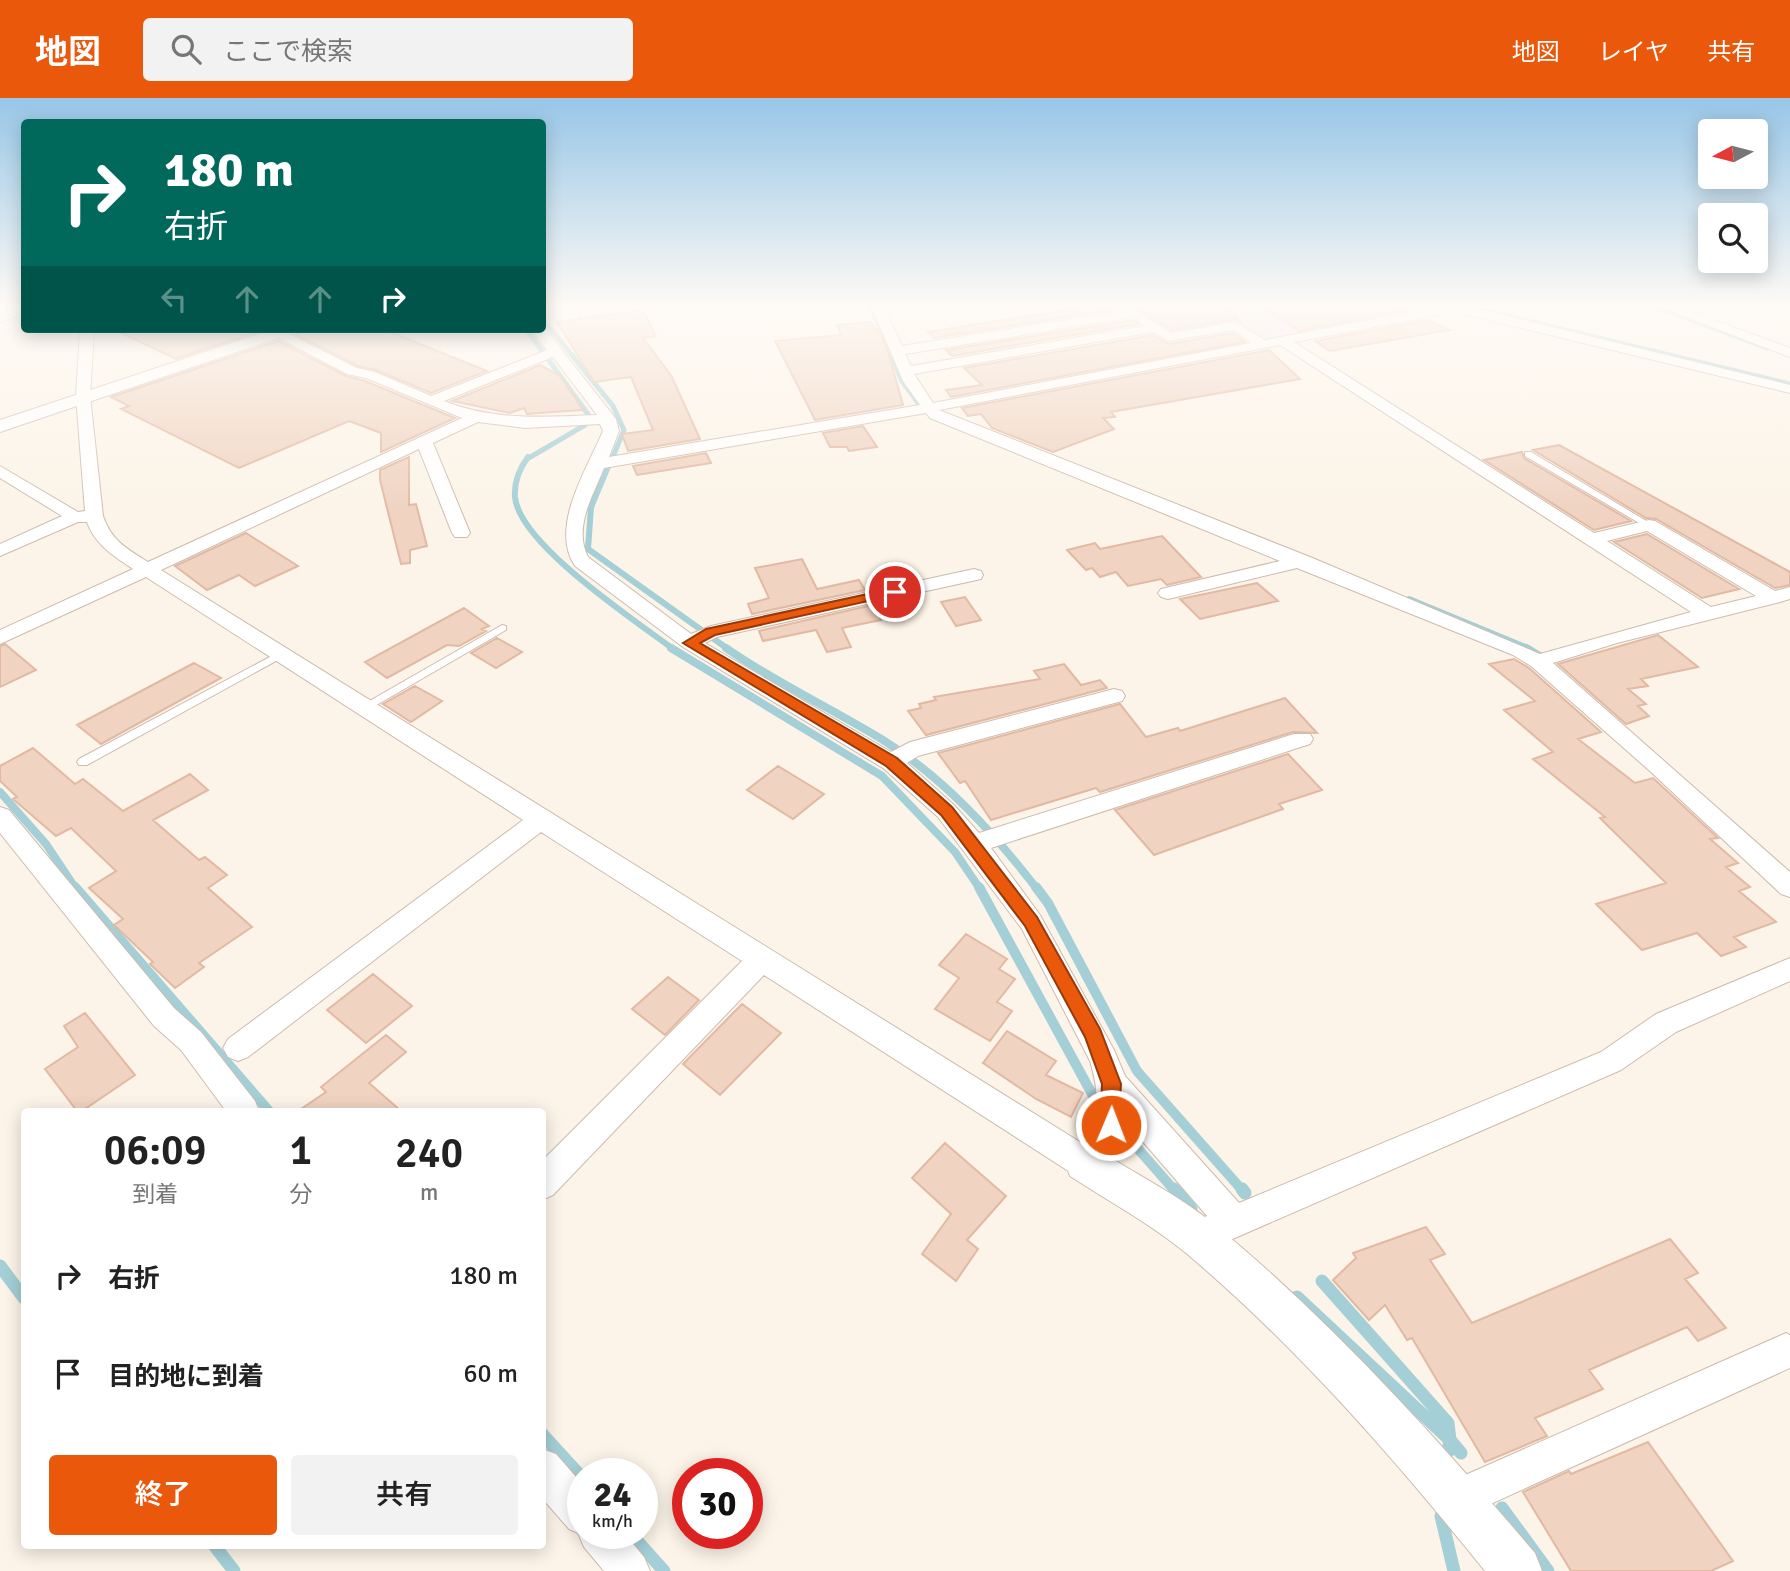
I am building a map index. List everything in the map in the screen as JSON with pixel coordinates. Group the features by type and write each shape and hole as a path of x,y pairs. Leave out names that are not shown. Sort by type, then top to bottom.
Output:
{"street":[{"path":"84,376 85,516"},
{"path":"0,426 143,376"},
{"path":"372,376 476,417 525,423 596,420"},
{"path":"431,401 494,376"},
{"path":"564,376 596,420 611,431 605,464 575,520 572,532 576,553 582,562 700,637 901,756 938,803 989,840 1093,1034 1112,1084 1216,1229 1281,1311 1459,1498 1515,1570"},
{"path":"908,376 935,415 1542,659 1790,887"},
{"path":"605,464 1093,376"},
{"path":"1336,376 1706,613"},
{"path":"1736,376 1790,389"},
{"path":"0,638 476,417"},
{"path":"424,441 461,533"},
{"path":"0,471 85,516 113,548 1084,1163 1216,1229 1611,1061 1666,1023 1790,969"},
{"path":"0,551 85,516"},
{"path":"1590,540 1649,525 1781,596"},
{"path":"1168,593 1303,561"},
{"path":"700,637 974,575"},
{"path":"1542,659 1706,613 1781,596"},
{"path":"901,756 1114,696"},
{"path":"989,840 1302,739"},
{"path":"0,816 164,1017 191,1041 242,1108"},
{"path":"238,1048 541,819"},
{"path":"546,1180 762,959"},
{"path":"1084,1163 1111,1125 1112,1084"},
{"path":"1459,1498 1786,1351"},
{"path":"546,1473 567,1497"},
{"path":"611,1549 630,1571"}],"lane":[{"path":"1528,454 1649,525"},
{"path":"364,707 502,628"},
{"path":"83,762 281,654"}],"building":[{"path":"174,376 345,376 365,381 455,418 381,452 381,433 349,421 239,468 121,409 129,406 111,397"},
{"path":"390,376 475,376 431,393"},
{"path":"514,376 560,376 583,410 527,414 524,408 510,413 452,401"},
{"path":"590,376 671,376 700,439 628,451 622,434 653,430 631,377 594,382"},
{"path":"793,376 895,376 903,405 815,420"},
{"path":"972,376 1065,376 951,397 946,390 982,385"},
{"path":"1133,376 1297,376 1300,379 1111,412 1115,417 1103,418 1114,429 1053,452 992,428 981,414 968,416 962,408"},
{"path":"863,426 877,447 849,451 847,447 830,447 823,433"},
{"path":"1559,445 1790,572 1790,585 1775,588 1656,519 1646,518 1533,450"},
{"path":"1522,452 1524,458 1631,521 1594,530 1484,460"},
{"path":"706,453 711,463 637,475 633,466"},
{"path":"409,457 409,505 416,504 427,546 410,550 410,563 401,564 380,480 380,470"},
{"path":"246,533 298,566 255,586 239,575 207,590 175,566"},
{"path":"1647,534 1739,589 1702,598 1614,542"},
{"path":"1162,536 1201,577 1167,585 1161,579 1128,586 1116,572 1100,577 1092,568 1086,570 1067,550 1095,543 1100,549"},
{"path":"802,559 817,589 859,580 865,590 752,614 748,604 769,598 755,568"},
{"path":"1257,583 1278,601 1200,619 1180,599"},
{"path":"965,597 981,620 956,626 941,602"},
{"path":"873,605 881,620 842,628 851,647 827,652 816,630 763,641 759,631"},
{"path":"464,608 489,626 482,629 486,631 459,646 447,645 387,678 365,662"},
{"path":"1658,635 1698,667 1641,679 1648,686 1628,689 1646,704 1638,706 1649,716 1626,724 1558,664"},
{"path":"497,638 522,652 496,668 471,653"},
{"path":"5,644 36,670 0,687 0,646"},
{"path":"1514,659 1529,668 1601,732 1578,739 1635,783 1653,778 1718,838 1710,839 1738,863 1726,867 1750,887 1739,891 1776,922 1734,937 1746,947 1721,956 1697,933 1642,950 1596,904 1666,883 1600,818 1605,817 1533,759 1553,752 1504,710 1535,701 1489,664"},
{"path":"194,663 221,678 101,744 77,725"},
{"path":"1064,664 1081,685 1100,680 1107,688 926,735 908,711 921,708 919,704 936,700 934,697 1040,679 1034,671"},
{"path":"415,686 442,701 411,722 383,704"},
{"path":"1285,698 1317,733 1293,732 1100,792 1096,788 991,820 965,781 960,783 938,753 1120,704 1146,737 1178,728 1180,731"},
{"path":"33,748 75,784 83,779 123,811 190,774 208,790 153,820 199,860 205,857 227,875 208,888 252,927 199,963 204,967 175,988 150,964 153,962 114,925 123,919 89,888 116,871 71,828 56,836 13,799 17,797 0,781 0,766"},
{"path":"1288,754 1322,790 1279,804 1283,809 1154,855 1115,810"},
{"path":"778,766 824,794 793,819 747,790"},
{"path":"966,934 1007,959 999,969 1015,979 997,1002 1012,1011 990,1041 935,1009 959,978 939,965"},
{"path":"373,974 412,1006 366,1043 327,1010"},
{"path":"668,977 699,1000 665,1035 632,1009"},
{"path":"742,1004 781,1033 720,1095 683,1064"},
{"path":"85,1013 135,1075 86,1108 75,1108 45,1069 78,1047 64,1026"},
{"path":"1007,1031 1056,1061 1046,1075 1083,1093 1071,1117 1036,1099 983,1063"},
{"path":"386,1035 406,1052 369,1083 398,1108 302,1108 326,1092 321,1087"},
{"path":"945,1143 1006,1196 967,1240 978,1249 956,1281 922,1254 951,1214 912,1178"},
{"path":"1426,1227 1445,1254 1430,1260 1472,1323 1670,1239 1698,1273 1685,1279 1726,1328 1698,1341 1687,1327 1589,1370 1603,1389 1535,1418 1547,1436 1485,1462 1412,1338 1407,1340 1385,1305 1369,1320 1333,1280 1356,1258 1353,1253"},
{"path":"1648,1442 1733,1561 1711,1571 1571,1571 1523,1492 1569,1471 1571,1474"}],"waterway":[{"path":"527,459 585,425 590,417 560,376"},
{"path":"589,376 613,406 624,430 612,459"},
{"path":"900,376 919,404"},
{"path":"1756,376 1790,384"},
{"path":"528,457 518,476 515,497 521,516 536,537 582,580 673,649"},
{"path":"612,457 591,507 588,549 728,649"},
{"path":"1409,599 1530,649"},
{"path":"671,648 882,776 955,852 980,889"},
{"path":"726,648 764,673 883,740 927,771 985,827 1037,889"},
{"path":"1526,648 1543,658"},
{"path":"0,792 46,844 76,889"},
{"path":"75,887 266,1108"},
{"path":"979,887 1092,1094"},
{"path":"1036,887 1048,903 1137,1071 1243,1191"},
{"path":"1125,1134 1175,1191"},
{"path":"1174,1189 1191,1209"},
{"path":"1242,1189 1245,1193"},
{"path":"0,1266 21,1294"},
{"path":"1322,1281 1448,1423 1450,1440"},
{"path":"1297,1297 1450,1440"},
{"path":"546,1438 567,1461"},
{"path":"1448,1452 1450,1440"},
{"path":"1450,1440 1461,1453"},
{"path":"1502,1508 1548,1571"},
{"path":"1441,1516 1454,1571"},
{"path":"217,1549 234,1571"},
{"path":"644,1549 664,1571"}],"route":[{"path":"895,592 711,632 690,643 891,762 914,779 946,811 974,844 1031,922 1093,1034 1112,1084 1111,1125"}]}
